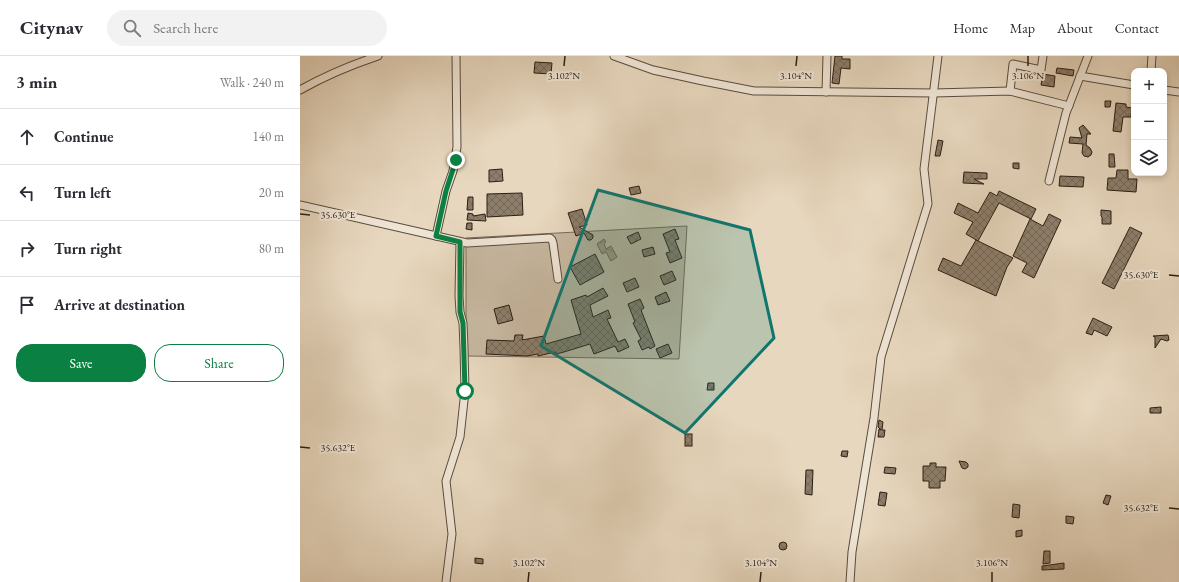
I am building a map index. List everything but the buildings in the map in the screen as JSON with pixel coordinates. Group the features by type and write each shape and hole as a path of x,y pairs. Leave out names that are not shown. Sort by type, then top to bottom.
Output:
{"street":[{"path":"300,90 333,73 378,56"},
{"path":"436,236 446,191 453,171 457,147 456,56"},
{"path":"614,56 653,70 703,82 754,91 934,93 1010,91 1069,106"},
{"path":"826,92 827,56"},
{"path":"850,582 852,552 874,418 881,357 928,204 924,169 938,56"},
{"path":"1010,91 1013,64 1041,70 1043,56"},
{"path":"1048,181 1069,106 1088,56"},
{"path":"1151,68 1152,56"},
{"path":"1080,76 1131,84"},
{"path":"1167,90 1179,92"},
{"path":"300,205 460,242 474,243 550,238 553,243 558,279"},
{"path":"446,582 452,534 446,481 460,437 465,391 463,323 460,312 460,242"}],"highlighted area":[{"path":"598,190 750,230 774,338 685,433 541,346"}],"shaded area":[{"path":"687,226 679,359 466,356 466,238"}],"water":[{"path":"604,239 606,242 604,244 606,249 611,246 617,257 611,261 606,252 602,254 597,244"}],"route":[{"path":"456,160 446,191 436,236 460,242 459,296 460,312 463,323 465,391"}]}
